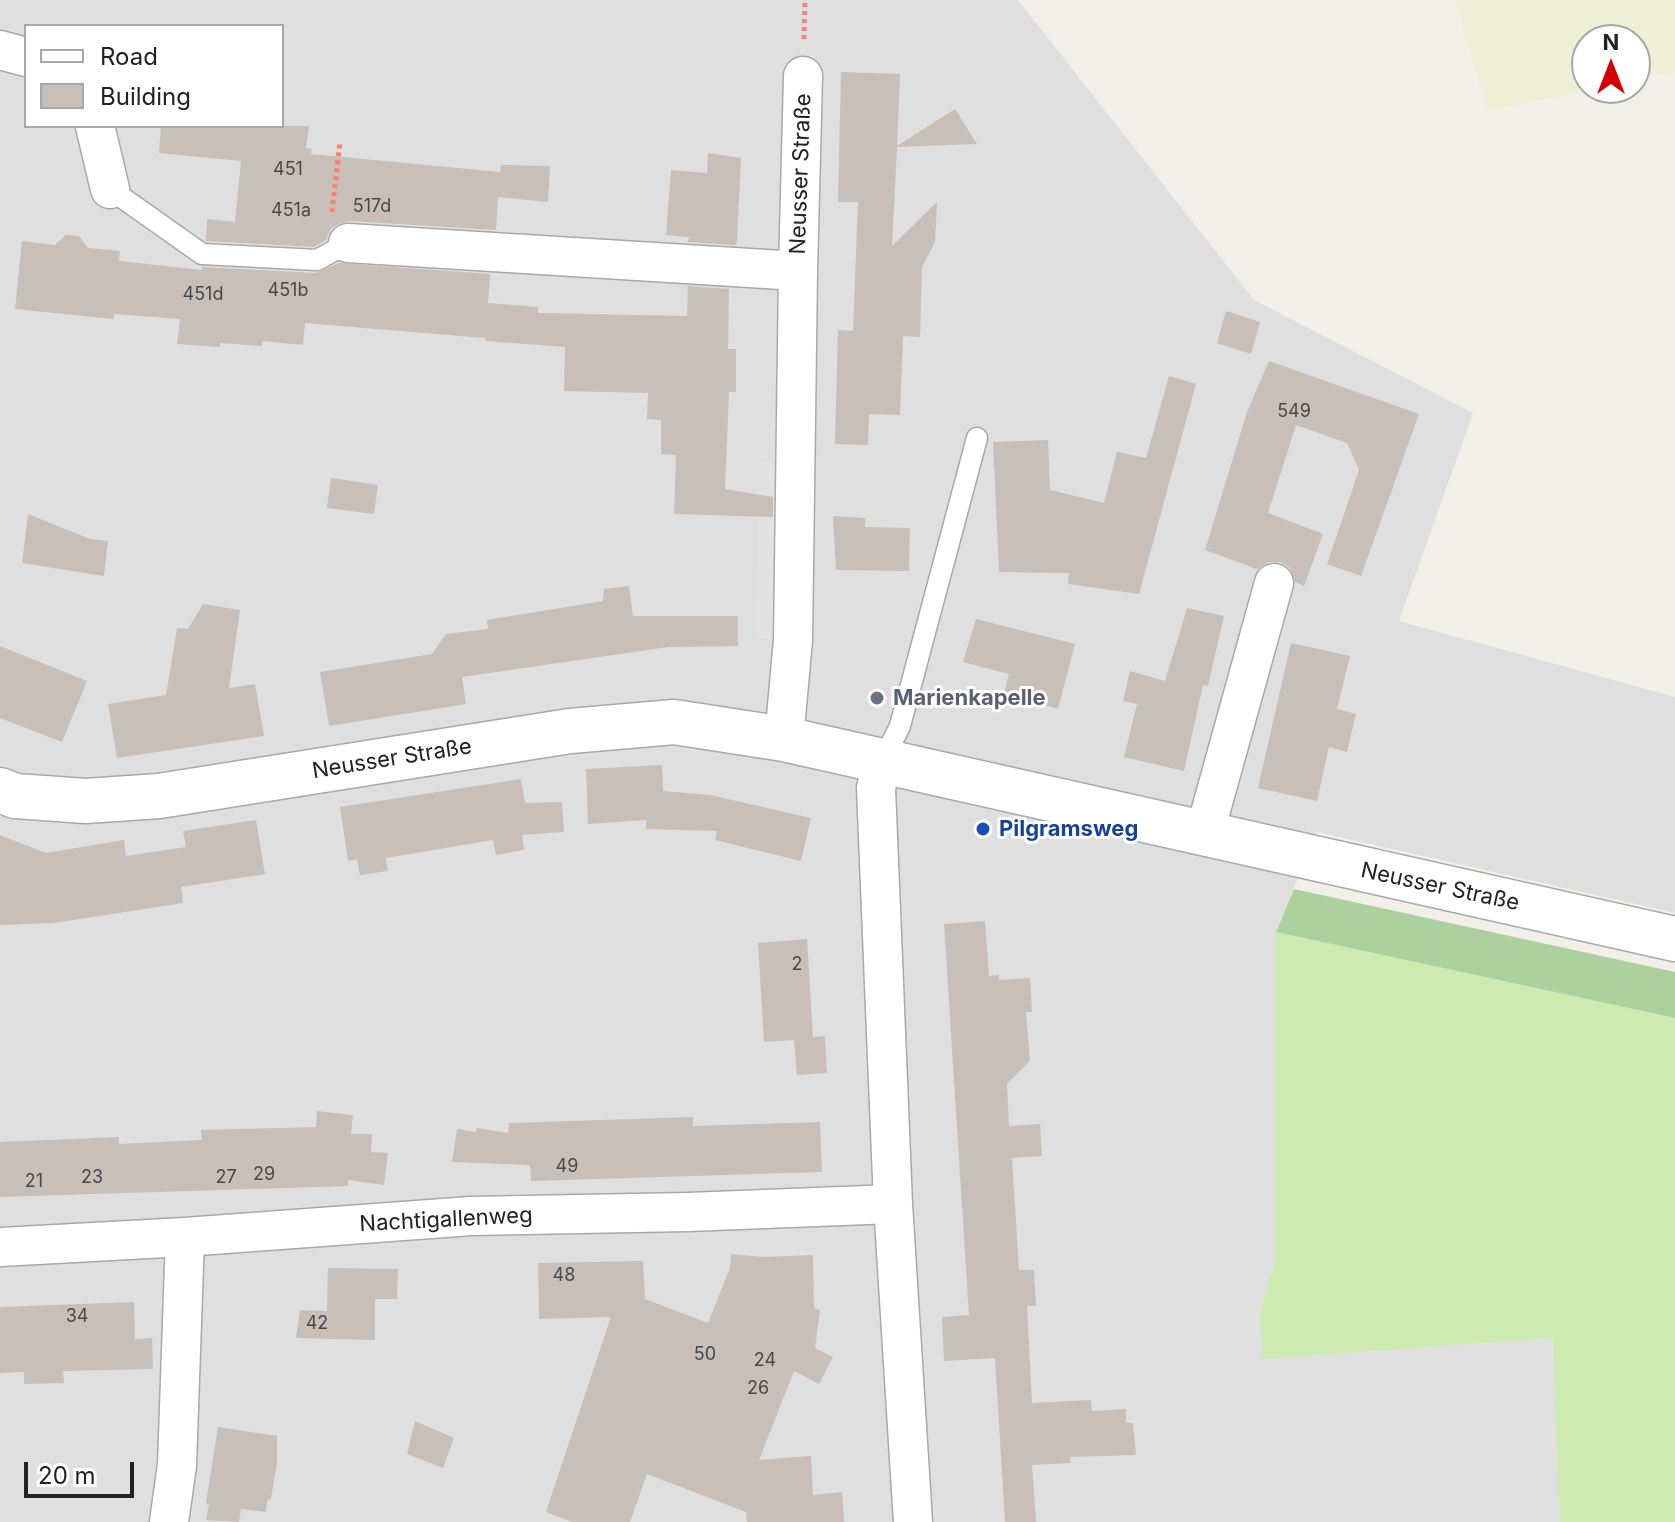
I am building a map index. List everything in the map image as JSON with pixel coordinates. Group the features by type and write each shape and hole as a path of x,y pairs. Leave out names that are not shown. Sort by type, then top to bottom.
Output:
{"street":[{"path":"0,50 24,56"},
{"name":"Neusser Straße","path":"784,739 793,640 803,76"},
{"name":"Neusser Straße","path":"95,128 110,189"},
{"name":"Neusser Straße","path":"338,248 798,271"},
{"path":"1204,835 1274,583"},
{"name":"Neusser Straße","path":"0,790 15,796 86,801 159,796 570,731 674,722 784,739 1675,939"},
{"path":"882,762 876,788 893,1204 913,1522"},
{"name":"Nachtigallenweg","path":"0,1247 471,1216 893,1204"},
{"path":"169,1522 177,1465 185,1237"}],"lane":[{"name":"Neusser Straße","path":"110,189 202,254 317,260 338,248"},
{"path":"882,762 900,726 977,438"}],"path":[{"path":"338,248 340,142"}],"shaded area":[{"path":"0,0 1018,0 1254,300 1473,413 1399,621 1675,697 1675,913 1317,832 1276,932 1276,1258 1260,1314 1554,1338 1560,1522 0,1522"},
{"path":"760,463 796,464 793,640 754,638"}],"green space":[{"path":"1455,0 1675,0 1675,72 1651,77 1651,24 1571,24 1571,94 1487,111"},
{"path":"1294,889 1675,972 1675,1018 1276,932"},
{"path":"1276,932 1675,1018 1675,1522 1560,1522 1553,1338 1263,1359 1260,1314 1276,1258"}],"building":[{"path":"841,72 900,74 897,146 955,109 977,144 897,147 892,246 937,202 935,242 922,267 920,337 903,336 900,415 869,414 868,445 835,444 838,330 853,331 858,202 838,202"},
{"path":"309,126 306,148 312,149 311,154 500,172 501,165 550,166 548,202 498,197 496,230 349,221 338,224 330,230 326,240 314,247 206,241 207,219 235,222 241,161 159,153 161,128"},
{"path":"708,153 741,158 735,245 688,242 689,237 666,235 671,170 707,173"},
{"path":"66,235 79,236 88,248 120,251 119,261 202,270 202,267 316,273 339,263 490,274 488,303 538,307 538,313 687,316 688,286 729,289 728,349 736,349 736,392 729,392 725,489 773,497 773,517 674,514 676,455 661,454 661,420 647,419 648,393 564,391 565,347 305,323 303,345 262,341 262,346 220,343 220,347 177,344 180,319 114,314 113,319 15,309 22,241 55,245"},
{"path":"1226,311 1260,322 1251,354 1217,343"},
{"path":"1269,361 1419,414 1361,576 1327,564 1359,470 1347,443 1296,425 1268,513 1323,534 1304,586 1295,582 1290,568 1281,562 1268,562 1257,569 1205,550 1247,412"},
{"path":"1169,376 1196,384 1139,594 1068,584 1069,573 999,572 993,442 1048,440 1050,490 1104,503 1117,452 1146,458"},
{"path":"331,478 378,485 374,514 327,508"},
{"path":"28,514 90,539 108,541 104,576 22,563"},
{"path":"833,516 865,518 865,527 910,528 909,571 836,570"},
{"path":"629,586 633,616 738,616 738,646 668,647 462,677 466,704 329,726 320,672 432,654 446,634 488,629 487,620 603,601 604,589"},
{"path":"203,604 240,610 229,688 255,684 264,736 117,758 108,704 166,695 177,628 188,629"},
{"path":"1187,608 1224,616 1208,686 1203,685 1184,771 1124,757 1137,704 1123,701 1130,671 1165,681"},
{"path":"976,619 1075,644 1058,709 1004,694 1009,674 963,662"},
{"path":"1291,643 1350,656 1337,709 1356,714 1347,752 1329,747 1317,801 1258,788"},
{"path":"0,646 87,681 62,742 0,718"},
{"path":"662,765 663,791 710,795 811,818 801,861 715,840 717,831 646,829 646,820 588,824 586,769"},
{"path":"521,779 525,803 562,802 564,832 522,835 524,850 496,855 493,840 386,858 388,871 360,875 357,859 348,861 340,807"},
{"path":"256,820 265,874 181,887 183,903 54,923 0,925 0,835 46,853 124,840 126,856 186,847 183,831"},
{"path":"985,921 989,976 999,975 999,980 1030,978 1032,1012 1026,1012 1030,1061 1007,1084 1009,1126 1040,1124 1042,1156 1012,1158 1019,1270 1034,1270 1036,1306 1027,1306 1032,1403 1091,1400 1092,1411 1126,1409 1126,1423 1133,1423 1136,1455 1070,1457 1071,1463 1032,1465 1036,1522 1005,1522 995,1358 944,1361 942,1317 969,1315 944,924"},
{"path":"807,939 813,1037 825,1036 827,1073 797,1075 794,1040 764,1042 758,943"},
{"path":"317,1111 353,1115 351,1134 372,1134 371,1152 388,1153 384,1185 348,1180 348,1186 0,1197 0,1142 119,1137 119,1144 202,1140 201,1130 316,1127"},
{"path":"693,1117 693,1126 820,1122 822,1172 531,1181 530,1165 452,1162 457,1129 476,1132 477,1128 508,1133 509,1123"},
{"path":"731,1254 763,1257 813,1255 814,1308 820,1310 815,1348 833,1357 819,1384 794,1371 759,1460 811,1456 813,1495 842,1492 844,1522 747,1522 746,1512 647,1474 630,1522 572,1522 546,1512 611,1317 539,1319 538,1263 643,1261 645,1299 708,1323 730,1268"},
{"path":"328,1268 398,1269 397,1299 375,1299 375,1340 296,1338 300,1310 327,1311"},
{"path":"134,1302 135,1339 152,1338 153,1369 63,1371 64,1383 24,1384 24,1372 0,1373 0,1307"},
{"path":"415,1421 454,1438 443,1468 407,1454"},
{"path":"218,1427 277,1436 277,1463 266,1512 241,1509 239,1522 206,1520"}],"place":[{"name":"Marienkapelle","path":"877,698"},
{"name":"Pilgramsweg","path":"983,829"}]}
